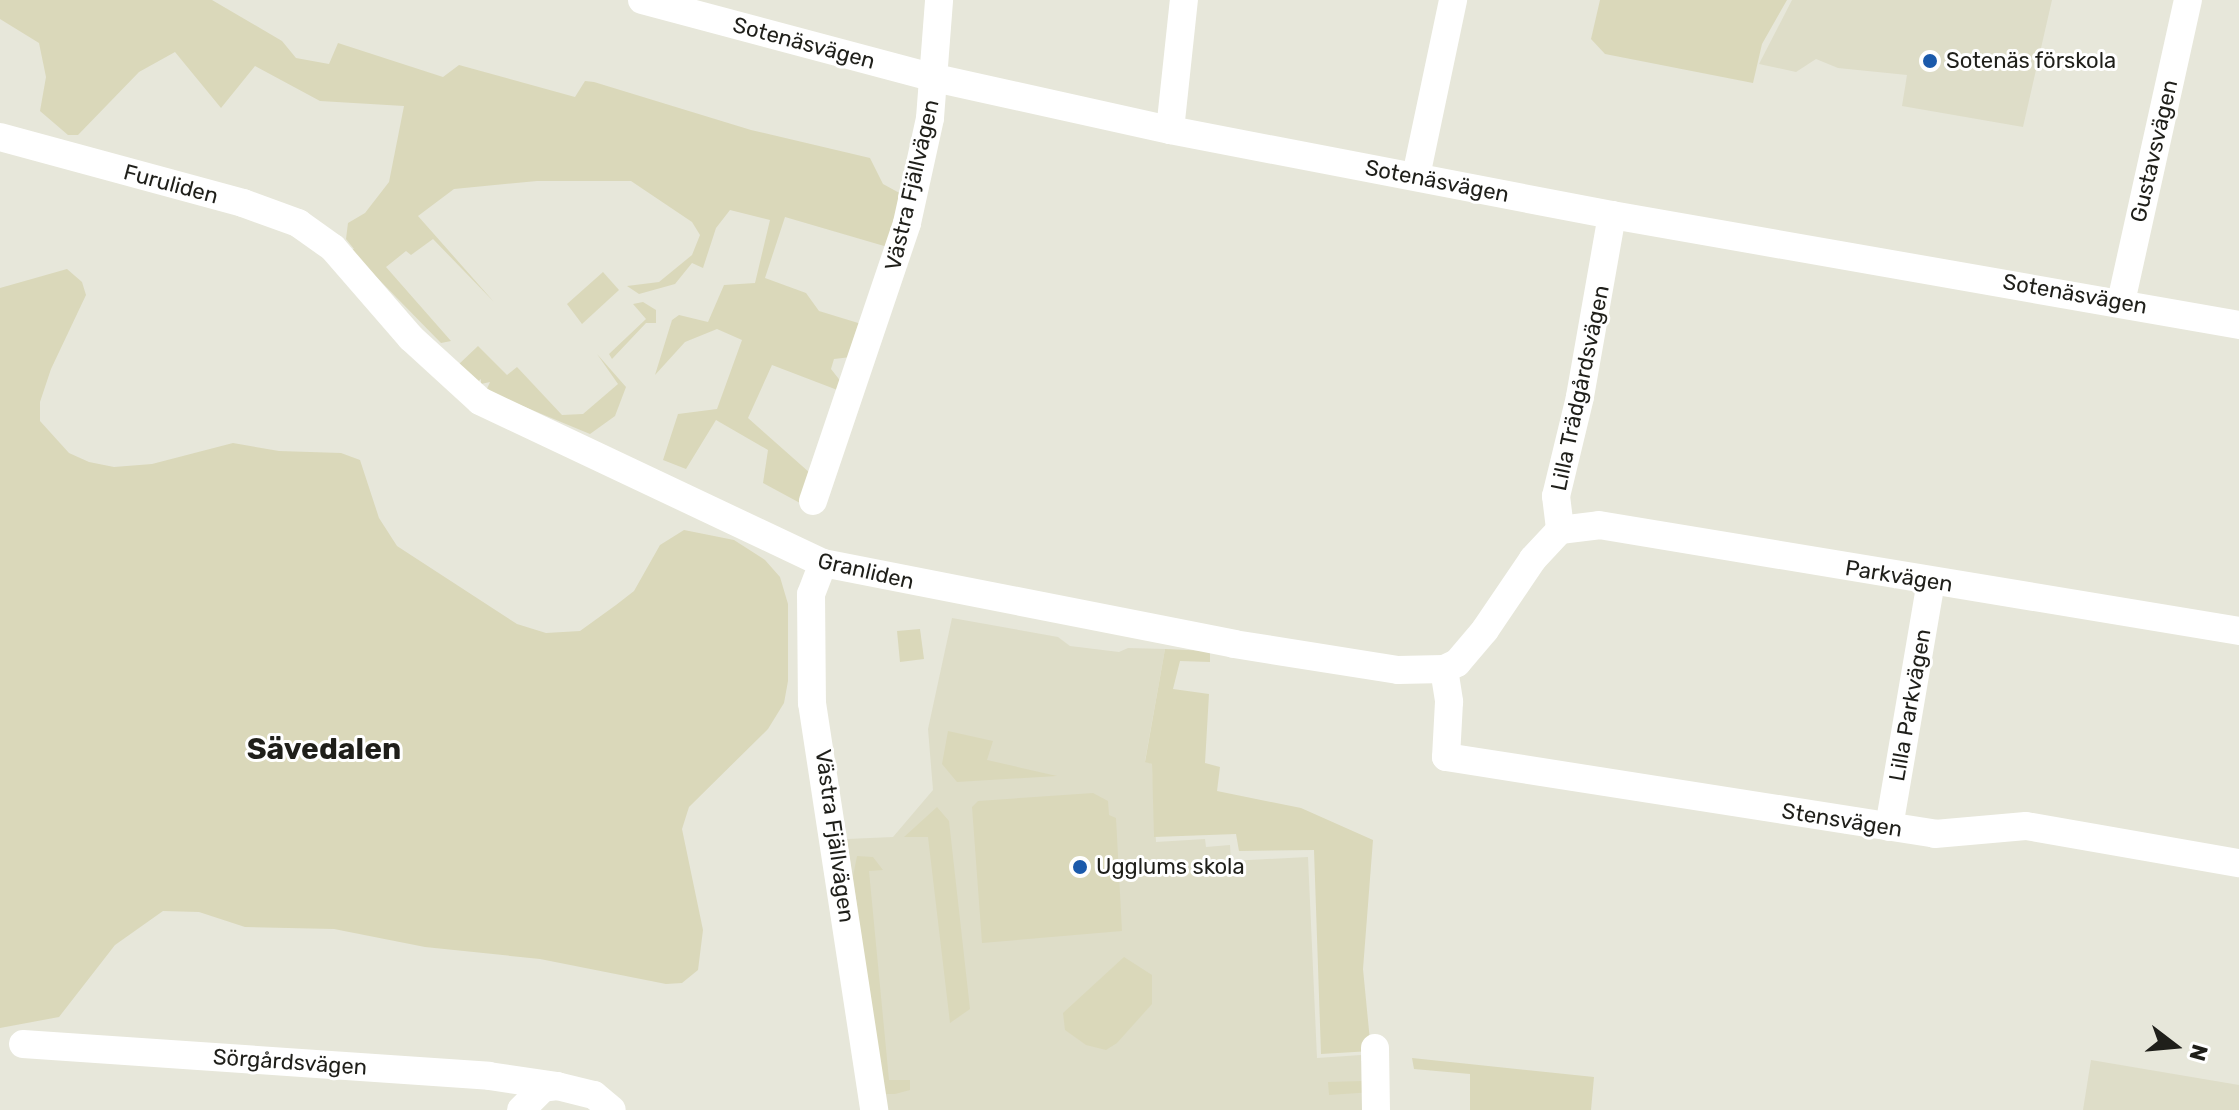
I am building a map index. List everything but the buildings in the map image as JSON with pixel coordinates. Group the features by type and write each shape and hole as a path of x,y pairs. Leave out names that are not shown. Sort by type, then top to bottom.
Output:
{"street":[{"name":"Sotenäsvägen","path":"642,0 935,78 1170,130 1612,215 2239,325"},
{"name":"Västra Fjällvägen","path":"813,501 907,223 935,78 939,0"},
{"path":"1170,130 1184,0"},
{"path":"1416,176 1453,0"},
{"name":"Gustavsvägen","path":"2121,302 2188,0"},
{"name":"Furuliden","path":"0,137 276,213 333,248"},
{"name":"Lilla Trädgårdsvägen","path":"1560,530 1556,496 1583,381 1612,215"},
{"name":"Granliden","path":"333,248 444,372 480,401 823,563 1234,644 1398,670 1444,669"},
{"name":"Parkvägen","path":"1560,530 1599,525 2239,631"},
{"path":"1444,669 1457,663 1485,630 1533,559 1560,530"},
{"name":"Västra Fjällvägen","path":"823,563 811,594 812,703 874,1110"},
{"name":"Lilla Parkvägen","path":"1889,827 1931,582"},
{"name":"Stensvägen","path":"1444,669 1449,702 1446,757 1889,827 1953,835 2026,826 2239,863"},
{"name":"Sörgårdsvägen","path":"23,1044 489,1076 594,1095 612,1110"},
{"path":"1375,1048 1376,1110"},
{"path":"521,1110 543,1088 557,1086"}],"shaded area":[{"path":"0,0 212,0 282,41 296,58 329,64 338,43 443,77 459,65 575,97 585,81 594,82 751,130 870,158 883,184 905,196 891,248 785,217 765,278 806,293 819,311 868,326 851,357 834,359 831,369 842,383 840,391 772,365 748,418 810,473 800,503 763,483 768,450 716,420 686,469 663,460 678,414 717,409 742,340 717,329 685,342 655,375 672,320 679,315 708,322 724,285 755,283 770,220 730,210 716,228 703,268 692,263 675,284 639,294 627,286 659,282 692,255 700,235 692,222 631,181 537,181 454,189 418,216 494,302 433,239 411,255 406,251 386,267 451,341 441,343 350,250 354,249 346,239 348,223 365,213 389,182 404,106 320,101 255,66 221,108 175,52 139,72 78,135 68,135 40,111 46,77 39,43 0,19"},
{"path":"1600,0 1787,0 1762,44 1753,83 1605,54 1591,39"},
{"name":"Sotenäs förskola","path":"1792,0 2052,0 2023,127 1902,106 1907,75 1838,68 1816,59 1796,72 1759,64"},
{"path":"67,269 82,282 86,295 51,369 40,402 40,421 69,453 89,462 114,467 152,464 233,443 279,451 341,453 360,460 379,518 397,546 517,624 546,633 580,631 616,605 634,591 660,545 684,530 734,540 765,560 780,577 788,604 788,681 784,703 768,729 689,807 682,829 703,930 698,970 682,983 666,984 540,959 425,947 334,929 245,927 199,912 163,911 115,945 59,1017 0,1028 0,288"},
{"path":"603,272 619,290 582,324 567,304"},
{"path":"643,302 656,310 656,323 646,323 612,359 609,354 646,319 633,304"},
{"path":"478,346 507,375 517,367 562,415 583,414 618,384 597,354 626,387 615,416 590,434 486,391 490,382 481,384 481,379 475,384 458,365"},
{"name":"Ugglums skola","path":"952,618 1058,637 1070,646 1119,652 1128,648 1165,649 1145,761 1152,764 1156,842 1205,839 1206,847 1230,845 1231,861 1308,857 1317,1058 1361,1055 1361,1061 1371,1060 1373,1110 886,1110 847,839 893,837 933,790 928,729"},
{"path":"920,629 924,659 900,662 897,631"},
{"path":"1165,649 1210,651 1210,662 1180,661 1173,689 1209,694 1205,763 1220,767 1217,791 1301,808 1373,840 1363,969 1371,1051 1321,1054 1314,850 1239,851 1236,834 1154,837 1152,764 1145,762"},
{"path":"948,731 993,741 987,760 1057,776 957,782 942,764"},
{"path":"1093,793 1108,801 1109,815 1116,818 1122,931 982,943 972,807 978,801"},
{"path":"937,807 949,821 970,1009 950,1023 928,837 904,837"},
{"path":"857,856 873,857 883,870 869,871 889,1080 910,1080 910,1090 895,1094 883,1094 853,876"},
{"path":"1124,957 1152,975 1152,1004 1117,1043 1106,1050 1086,1045 1065,1030 1063,1013"},
{"path":"1412,1058 1594,1077 1591,1110 1470,1110 1470,1074 1414,1069"},
{"path":"2091,1060 2239,1085 2239,1110 2083,1110"},
{"path":"1362,1081 1373,1092 1329,1095 1328,1082"}],"place":[{"name":"Sotenäs förskola","path":"1930,61"},
{"name":"Ugglums skola","path":"1080,867"}],"district":[{"name":"Sävedalen","path":"324,749"}]}
